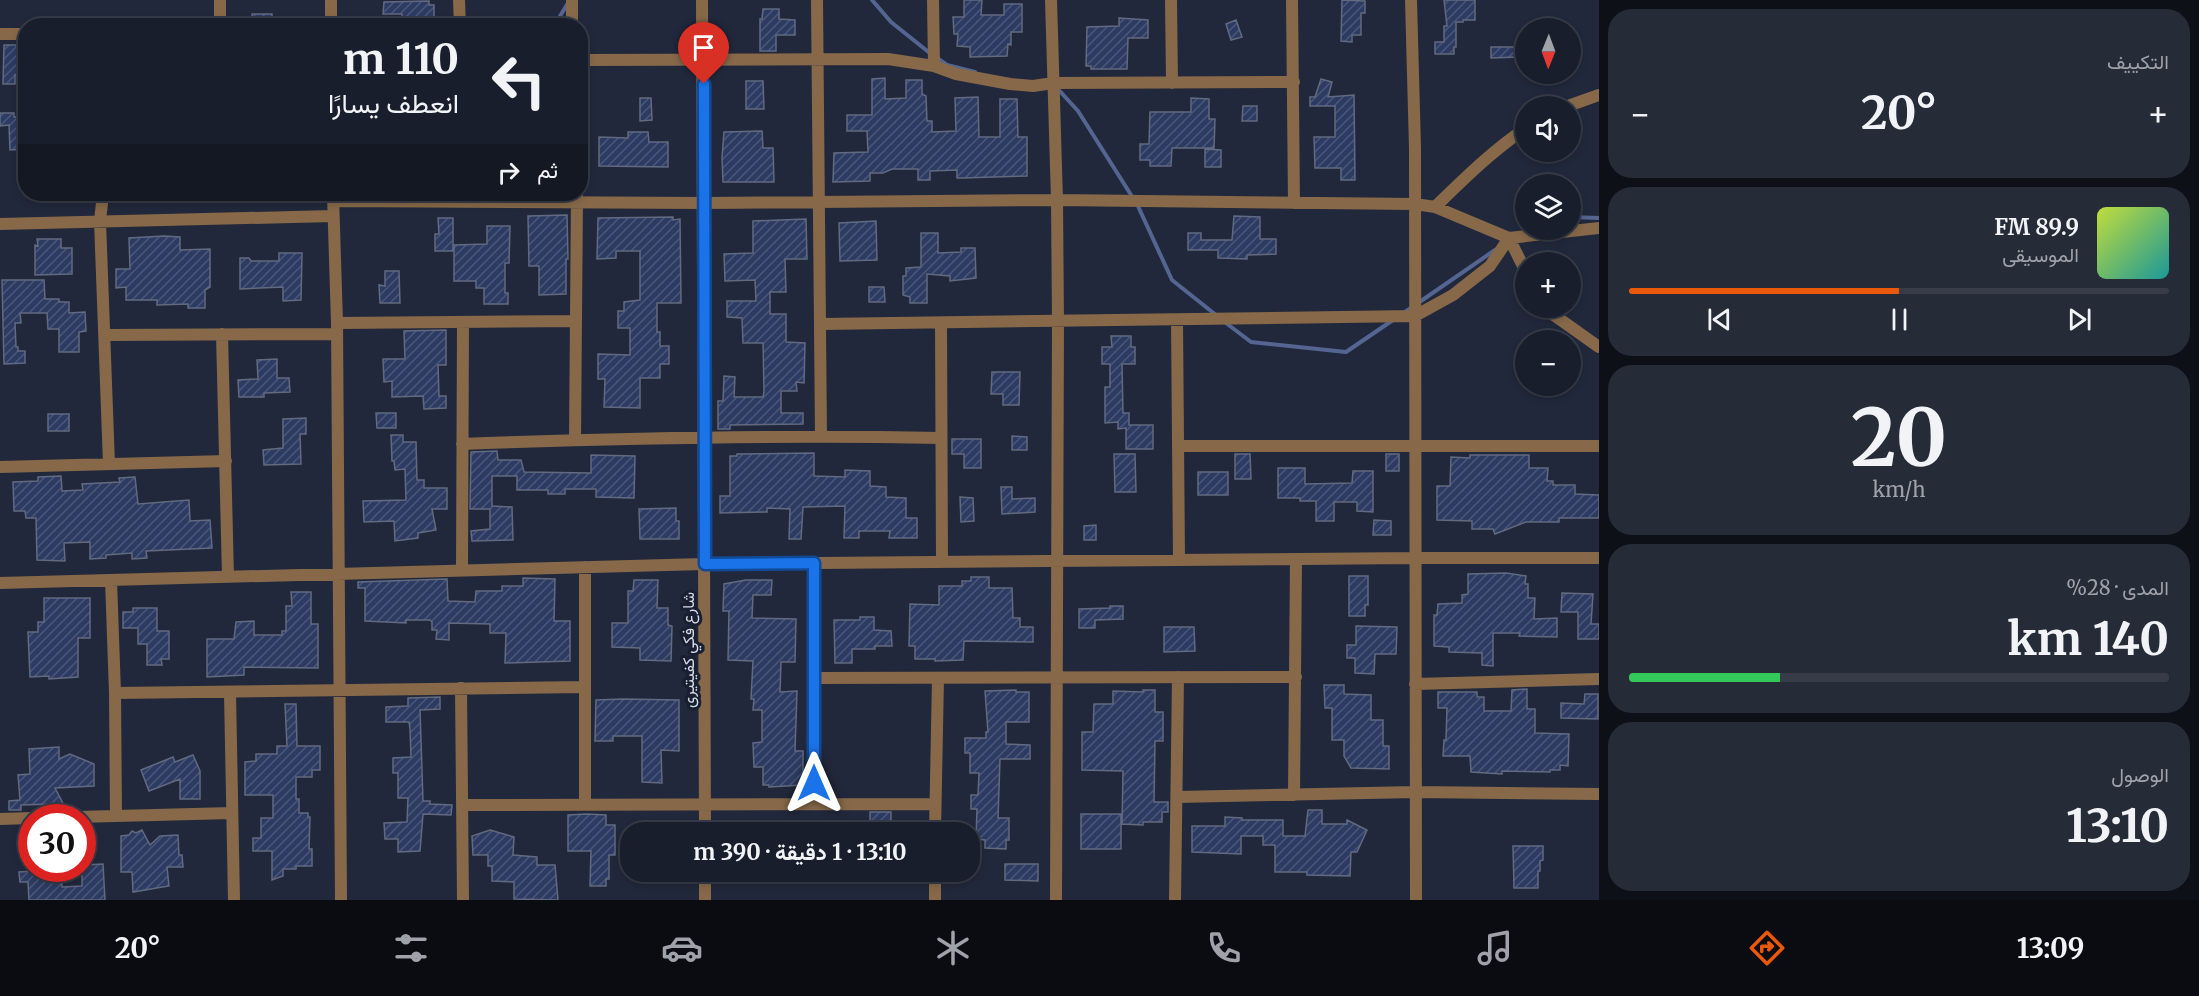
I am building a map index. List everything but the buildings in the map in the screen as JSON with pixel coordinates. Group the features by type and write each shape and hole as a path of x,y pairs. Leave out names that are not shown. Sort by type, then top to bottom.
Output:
{"street":[{"path":"220,0 220,18"},
{"path":"331,0 331,18"},
{"path":"459,0 460,18"},
{"path":"572,0 572,18"},
{"name":"شارع فكي كفيتيرى","path":"702,0 705,822"},
{"path":"818,0 821,436"},
{"path":"933,0 934,66"},
{"path":"1051,0 1058,322 1056,900"},
{"path":"1171,0 1172,82"},
{"path":"1292,0 1294,203"},
{"path":"1411,0 1415,204 1416,900"},
{"path":"0,34 18,34"},
{"path":"588,60 888,59 934,66 956,74 1032,86 1053,83 1294,82"},
{"path":"1581,101 1599,95"},
{"path":"1435,207 1471,171 1515,135"},
{"path":"588,198 704,203 1057,200 1415,204 1435,207 1509,238 1599,228"},
{"path":"102,201 100,221 109,464"},
{"path":"333,201 337,328 341,900"},
{"path":"575,440 577,201"},
{"path":"0,224 333,216"},
{"path":"821,324 1415,316 1453,295 1490,266 1509,238"},
{"path":"1509,238 1516,252"},
{"path":"1558,318 1599,347"},
{"path":"1177,320 1179,560"},
{"path":"106,335 222,334 463,322 576,321"},
{"path":"462,570 463,322"},
{"path":"941,323 942,562"},
{"path":"222,334 228,576"},
{"path":"462,444 821,436 941,438"},
{"path":"1178,446 1599,446"},
{"path":"0,466 226,461"},
{"path":"0,583 705,564 1599,558"},
{"path":"1294,795 1296,559"},
{"path":"814,563 814,804"},
{"path":"585,567 585,805"},
{"path":"111,580 116,693 116,815"},
{"path":"1175,900 1178,677"},
{"path":"814,678 1296,677"},
{"path":"935,822 938,678"},
{"path":"1415,684 1599,679"},
{"path":"116,693 585,687"},
{"path":"461,688 462,900"},
{"path":"230,693 234,900"},
{"path":"1176,797 1416,792 1599,794"},
{"path":"463,805 935,804"},
{"path":"96,816 232,813"},
{"path":"0,819 18,818"},
{"path":"705,882 705,900"},
{"path":"935,882 935,900"}],"waterway":[{"path":"872,0 891,22 931,54"},
{"path":"559,18 568,3"},
{"path":"937,58 947,65 975,72"},
{"path":"1057,88 1078,111 1133,198"},
{"path":"1137,204 1172,280 1216,315"},
{"path":"1581,217 1599,218"},
{"path":"1405,312 1495,250"},
{"path":"1226,323 1251,342 1346,352 1393,320"}],"route":[{"path":"704,84 705,564 814,563 814,783"}]}
